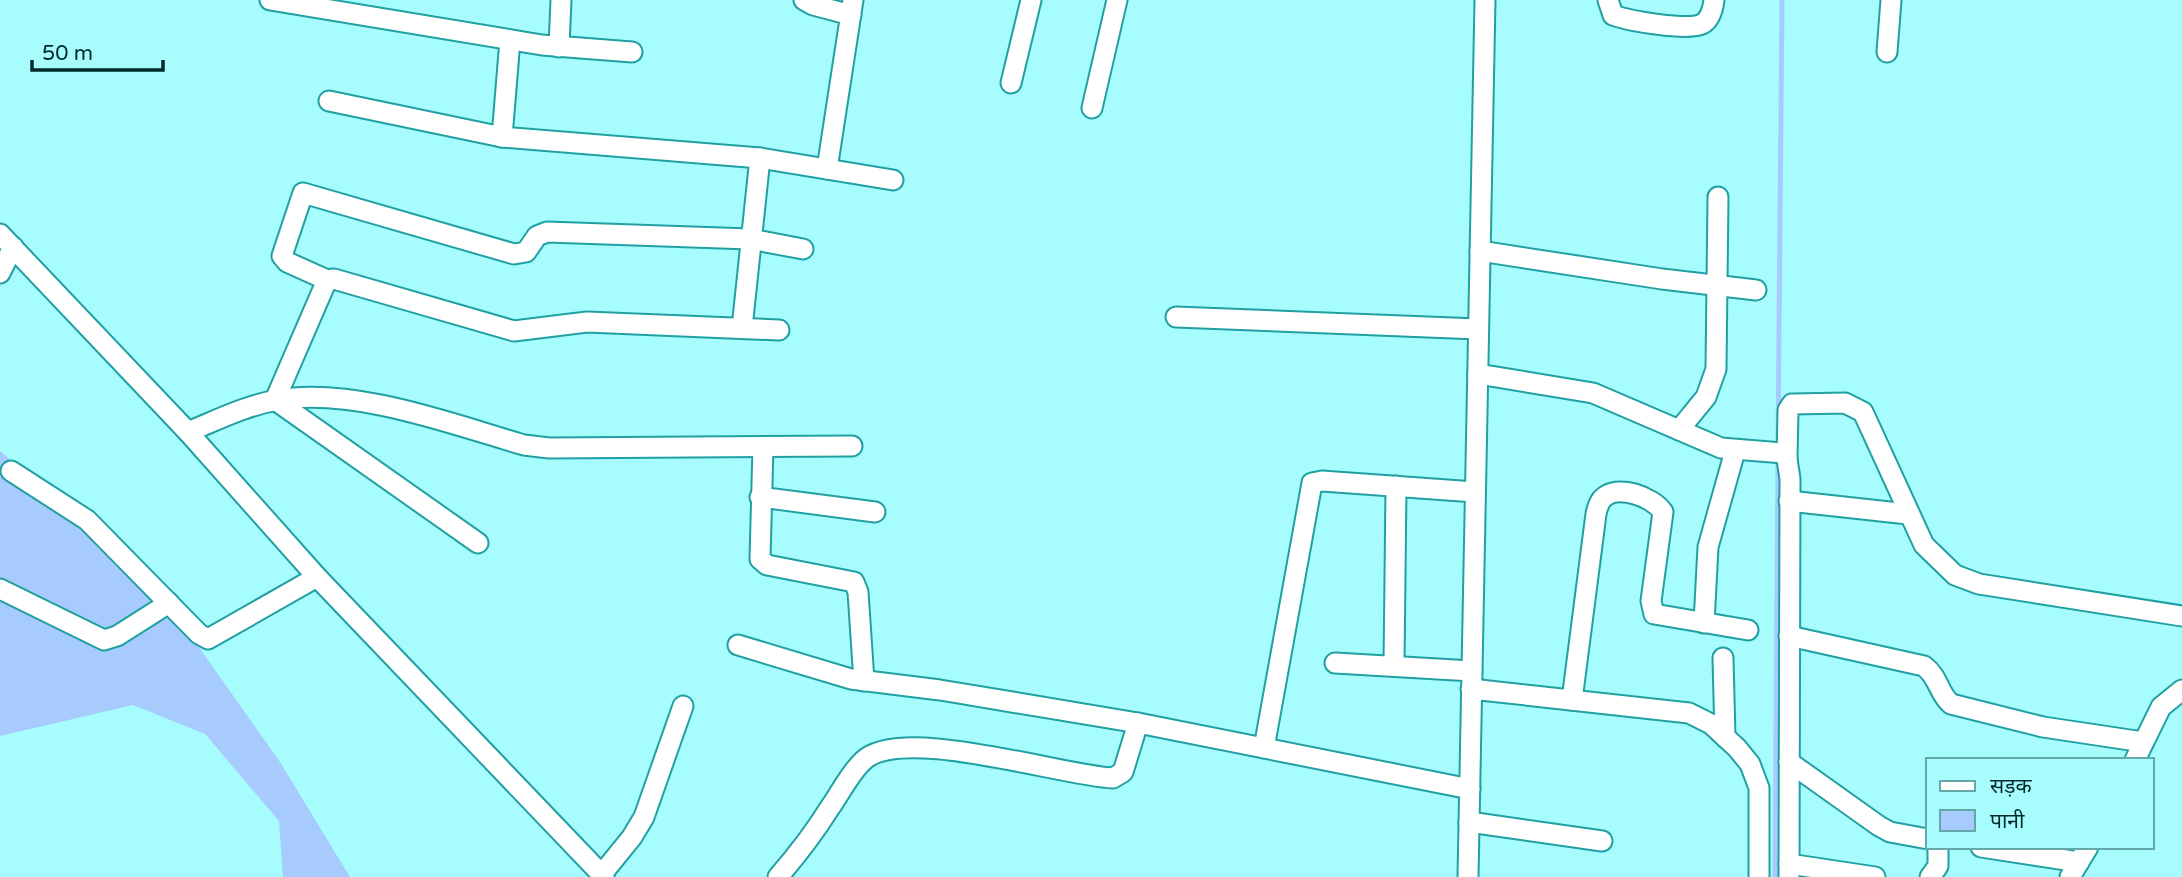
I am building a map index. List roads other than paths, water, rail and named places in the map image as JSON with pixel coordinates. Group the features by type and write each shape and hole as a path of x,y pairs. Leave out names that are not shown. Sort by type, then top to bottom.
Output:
{"street":[{"path":"270,0 510,40 559,47 632,52"},
{"path":"559,47 561,0"},
{"path":"804,0 813,5 852,8 827,169"},
{"path":"1012,83 1031,0"},
{"path":"1093,108 1118,0"},
{"path":"1468,877 1485,0"},
{"path":"1608,0 1613,15 1627,20 1689,26 1702,24 1711,15 1714,0"},
{"path":"1887,52 1891,0"},
{"path":"502,137 510,40"},
{"path":"329,101 502,137 760,158 893,180"},
{"path":"742,328 760,158"},
{"path":"779,330 587,322 554,323 514,331 334,279 327,281 287,262 282,256 303,193 514,254 526,252 537,236 547,232 750,239 803,249"},
{"path":"1679,430 1712,386 1718,286 1718,197"},
{"path":"0,274 6,240"},
{"path":"6,240 188,432 317,577 603,876 644,817 683,706"},
{"path":"1480,251 1756,290"},
{"path":"275,400 327,281"},
{"path":"1176,317 1478,329"},
{"path":"1478,374 1581,390 1735,451 1779,455"},
{"path":"188,432 275,400 298,397 349,399 524,445 549,449 852,446"},
{"path":"275,400 478,543"},
{"path":"1875,877 1789,870 1789,501 1779,455 1788,410 1793,404 1854,406 1863,412 1924,545 1955,575 1979,584 2182,616"},
{"path":"763,447 758,549 762,562 846,579 856,585 864,681"},
{"path":"1704,623 1705,567 1735,451"},
{"path":"11,471 87,520 199,634 212,638 317,577"},
{"path":"1264,748 1310,485 1322,481 1475,492"},
{"path":"1394,666 1396,486"},
{"path":"1572,700 1595,514 1600,500 1607,495 1616,492 1642,496 1659,506 1664,518 1650,608 1660,617 1748,630"},
{"path":"760,497 875,512"},
{"path":"1789,501 1909,514"},
{"path":"0,589 104,640 117,636 169,603"},
{"path":"1789,636 1924,666 1937,678 1944,699 1951,704 2139,751 2161,706 2182,690"},
{"path":"738,645 832,676 1139,723 1469,789"},
{"path":"1723,658 1725,737"},
{"path":"1335,663 1394,666 1572,700 1689,713 1711,724 1750,764 1759,788 1759,877"},
{"path":"778,877 807,844 852,775 869,756 892,750 956,751 1113,778 1123,772 1139,723"},
{"path":"1789,762 1879,826 1897,834 1926,839"},
{"path":"1469,822 1602,841"},
{"path":"1930,877 1938,866 1938,849"},
{"path":"1994,849 2079,862"}],"water":[{"path":"0,451 155,585 280,762 350,877 283,877 279,821 205,734 133,705 0,736"}],"waterway":[{"path":"1778,447 1782,0"},
{"path":"1775,877 1778,457"}]}
